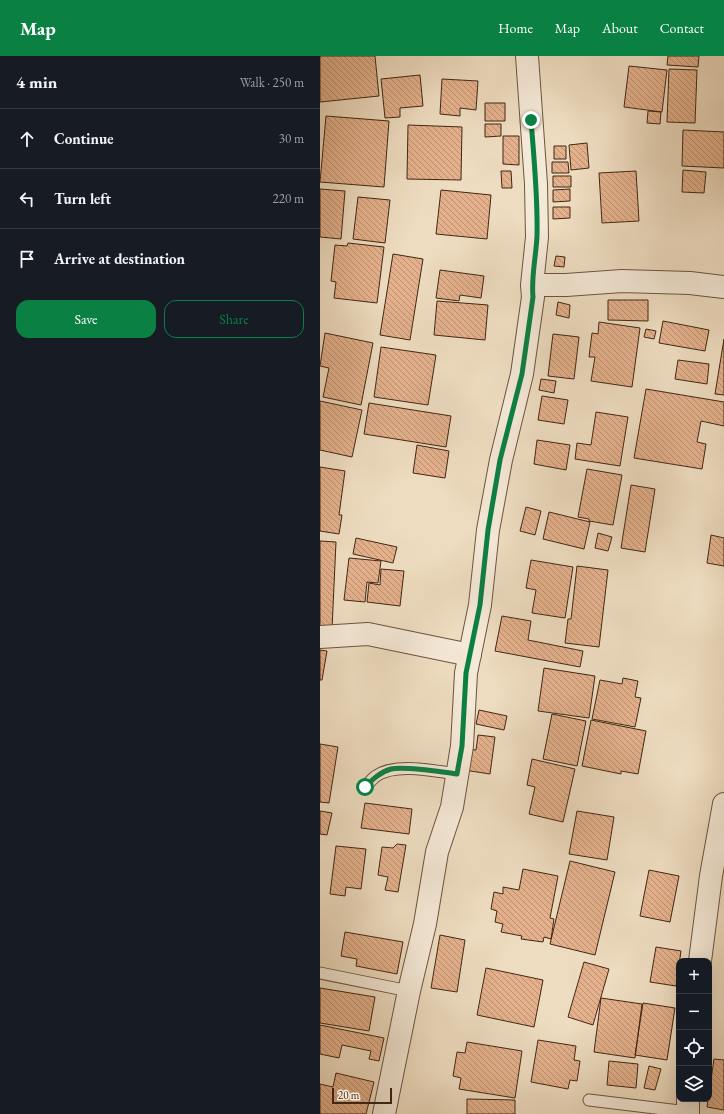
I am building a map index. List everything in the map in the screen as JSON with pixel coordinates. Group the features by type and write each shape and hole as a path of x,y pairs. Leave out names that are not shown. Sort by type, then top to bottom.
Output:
{"street":[{"path":"384,1114 409,991 425,924 437,852 452,807 462,746 466,673 480,605 488,530 500,460 522,374 533,297 532,285 537,237 536,184 527,56"},
{"path":"532,285 566,285 622,281 690,283 724,287"},
{"path":"320,637 368,634 470,655"},
{"path":"700,958 711,876 724,804"}],"lane":[{"path":"365,787 376,776 390,769 402,768 457,774"},
{"path":"320,973 409,991"},
{"path":"589,1100 688,1108"}],"building":[{"path":"320,56 375,56 379,96 320,102"},
{"path":"668,56 699,56 698,67 667,65"},
{"path":"629,66 667,70 662,112 624,107"},
{"path":"669,69 697,70 695,123 667,122"},
{"path":"420,75 423,106 400,108 400,117 385,118 381,79"},
{"path":"442,79 478,81 476,110 460,108 460,116 440,114"},
{"path":"485,103 505,103 505,121 485,121"},
{"path":"648,111 661,112 660,124 647,123"},
{"path":"326,116 389,121 384,187 320,182"},
{"path":"485,124 501,124 501,136 485,137"},
{"path":"408,125 462,127 461,180 407,179"},
{"path":"683,130 724,132 724,168 682,166"},
{"path":"503,136 519,136 519,165 503,164"},
{"path":"587,143 589,168 571,170 569,145"},
{"path":"554,146 566,146 566,159 554,159"},
{"path":"552,162 568,162 569,173 552,173"},
{"path":"683,170 706,172 704,193 682,192"},
{"path":"501,171 511,171 512,188 502,188"},
{"path":"636,171 639,221 602,223 599,173"},
{"path":"553,176 571,176 571,187 553,187"},
{"path":"320,189 345,191 341,239 320,237"},
{"path":"570,189 570,201 553,202 553,190"},
{"path":"441,190 491,195 487,239 436,234"},
{"path":"358,197 390,200 385,243 353,239"},
{"path":"553,207 570,207 570,218 553,219"},
{"path":"348,243 384,247 377,303 334,298 336,282 331,281 335,245 347,246"},
{"path":"393,254 423,259 410,340 380,335"},
{"path":"556,256 565,257 564,267 554,266"},
{"path":"440,270 484,276 481,298 460,295 459,301 436,298"},
{"path":"608,300 648,300 648,321 608,320"},
{"path":"437,301 488,305 485,340 434,335"},
{"path":"558,302 570,305 569,318 556,315"},
{"path":"663,321 709,330 705,351 659,343"},
{"path":"599,322 640,328 632,387 591,381 595,357 589,357 592,333 598,334"},
{"path":"646,329 656,331 654,339 644,337"},
{"path":"325,333 373,343 361,405 323,397 329,368 320,366"},
{"path":"553,334 579,337 574,379 548,376"},
{"path":"724,339 724,395 715,394"},
{"path":"381,347 436,355 428,405 374,397"},
{"path":"678,360 709,364 707,384 675,379"},
{"path":"541,379 556,381 554,393 539,390"},
{"path":"646,389 724,402 724,426 701,421 697,442 706,444 702,469 634,458"},
{"path":"542,396 568,400 564,424 538,420"},
{"path":"320,401 362,410 352,457 320,450"},
{"path":"369,403 451,416 446,447 364,434"},
{"path":"596,412 628,417 620,466 575,459 577,443 591,445"},
{"path":"537,440 570,445 566,470 534,464"},
{"path":"417,445 449,451 445,478 413,473"},
{"path":"320,467 345,471 339,515 342,515 339,534 320,531"},
{"path":"587,469 622,475 613,525 589,521 589,519 578,517"},
{"path":"631,485 655,489 645,552 621,548"},
{"path":"526,507 541,511 535,535 520,531"},
{"path":"549,512 590,522 584,549 543,539"},
{"path":"598,533 612,537 608,551 595,548"},
{"path":"711,535 724,538 724,566 707,563"},
{"path":"356,538 397,547 393,563 353,554"},
{"path":"320,541 336,542 332,629 320,628"},
{"path":"349,558 381,561 378,583 367,582 365,602 344,600"},
{"path":"531,560 573,567 565,618 532,613 536,590 526,588"},
{"path":"577,566 608,570 599,647 565,643 568,619 571,619"},
{"path":"381,569 404,571 400,606 367,602 369,583 380,585"},
{"path":"502,616 531,621 528,640 583,651 580,667 495,651"},
{"path":"320,650 327,651 322,680 320,680"},
{"path":"544,668 595,676 589,718 538,711"},
{"path":"623,678 638,681 635,697 641,698 635,727 592,719 600,680 622,684"},
{"path":"479,710 507,716 504,730 476,724"},
{"path":"552,714 586,721 577,766 543,759"},
{"path":"591,720 646,731 638,774 621,771 621,774 582,766"},
{"path":"478,735 495,737 490,774 464,770 467,749 476,750"},
{"path":"320,744 338,747 329,803 320,802"},
{"path":"532,759 575,769 563,822 529,814 535,787 527,785"},
{"path":"365,803 412,809 409,834 361,828"},
{"path":"320,811 332,813 327,835 320,834"},
{"path":"577,811 614,817 607,860 569,854"},
{"path":"397,844 406,845 398,892 385,890 388,877 378,875 382,847 393,848"},
{"path":"336,846 366,849 361,889 346,887 345,896 330,894"},
{"path":"570,861 615,872 595,955 550,944"},
{"path":"523,869 558,876 550,918 554,919 551,939 544,937 543,942 521,939 522,936 501,932 503,924 495,922 497,911 491,909 494,892 503,894 503,887 519,890"},
{"path":"649,870 679,876 670,922 640,916"},
{"path":"345,932 403,942 397,974 356,966 357,959 341,956"},
{"path":"440,935 465,940 457,992 431,988"},
{"path":"656,947 681,951 680,958 676,958 676,986 650,982"},
{"path":"584,962 609,969 593,1025 568,1017"},
{"path":"486,968 543,980 534,1027 477,1015"},
{"path":"320,988 375,997 369,1031 320,1023"},
{"path":"601,998 642,1004 635,1058 594,1052"},
{"path":"643,1003 675,1008 667,1060 635,1055"},
{"path":"320,1025 384,1038 379,1061 369,1059 371,1051 342,1045 339,1058 320,1054"},
{"path":"538,1040 576,1046 574,1060 580,1061 577,1081 570,1080 568,1089 531,1082"},
{"path":"467,1042 522,1051 515,1098 459,1089 461,1078 453,1076 457,1052 465,1053"},
{"path":"714,1059 724,1060 724,1110 707,1107 708,1102 712,1102 712,1073"},
{"path":"609,1061 638,1064 636,1088 607,1085"},
{"path":"649,1066 661,1069 655,1090 644,1088"},
{"path":"336,1073 374,1082 366,1114 320,1114 320,1084 333,1087"},
{"path":"467,1099 515,1100 515,1114 467,1114"}],"route":[{"path":"365,787 376,776 390,769 402,768 457,774 462,746 466,673 480,605 488,530 500,460 522,374 533,297 532,285 537,237 536,184 531,120"}]}
